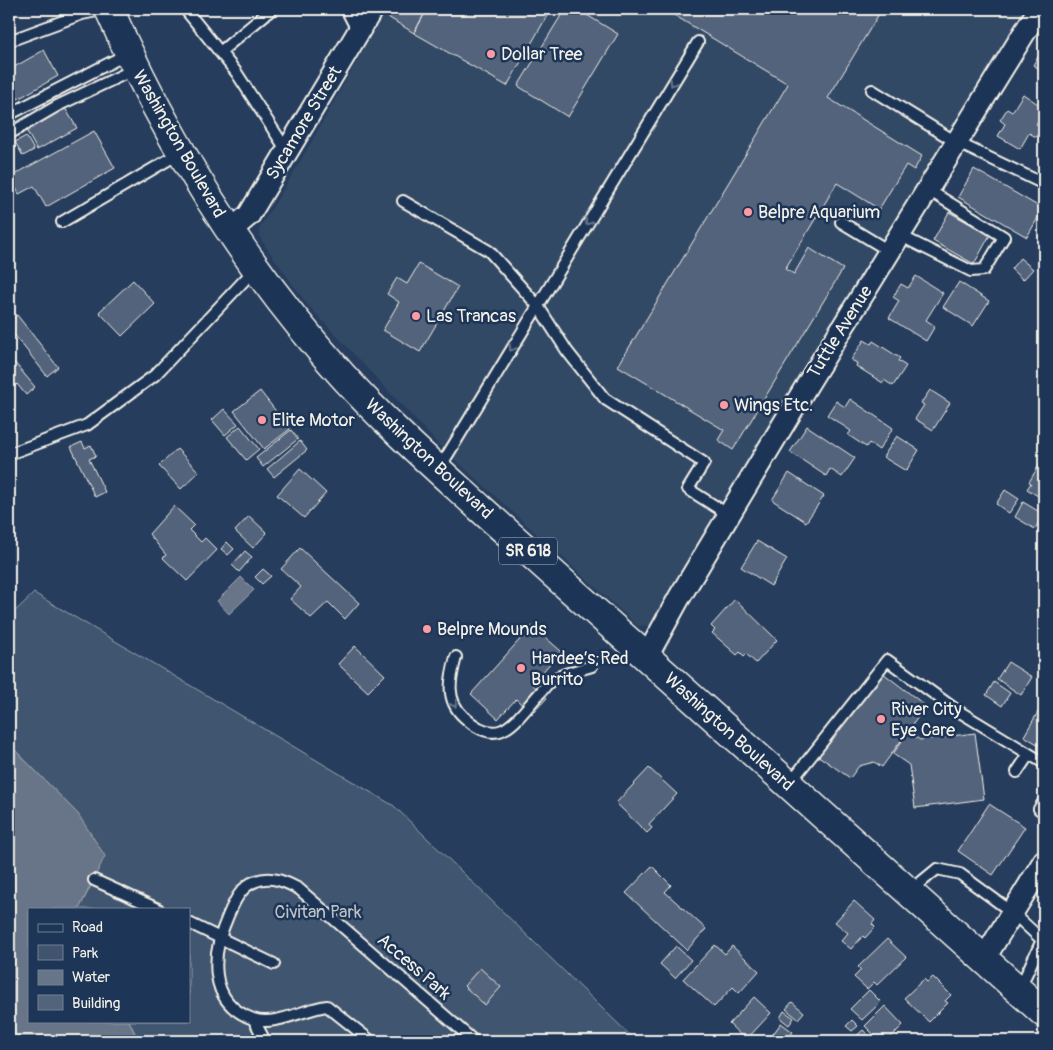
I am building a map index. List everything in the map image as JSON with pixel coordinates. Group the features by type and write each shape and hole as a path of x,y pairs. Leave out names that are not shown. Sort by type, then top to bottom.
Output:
{"main road":[{"name":"Washington Boulevard","path":"108,9 132,61 181,152 230,231 255,269 294,320 343,377 438,470 1044,1013"}],"street":[{"name":"Sycamore Street","path":"230,231 249,215 372,9"},
{"name":"Tuttle Avenue","path":"646,658 678,598 1039,9"},
{"path":"984,960 1044,861"}],"lane":[{"path":"9,41 82,14 108,9"},
{"path":"186,9 236,72 288,151"},
{"path":"220,52 272,9"},
{"path":"346,9 358,32"},
{"path":"438,470 698,42"},
{"path":"9,109 12,113 132,61"},
{"path":"9,134 132,61"},
{"path":"872,90 956,142 1044,184"},
{"path":"62,222 181,152"},
{"path":"841,222 971,271 984,270 1004,237 927,189"},
{"path":"403,201 489,251 538,306 567,351 605,399 704,463 688,489 729,515"},
{"path":"9,454 87,425 155,375 255,269"},
{"path":"456,657 450,677 450,696 456,710 476,728 489,733 501,732 510,726 551,680 592,666"},
{"path":"789,785 887,660 955,710 1044,763"},
{"path":"1017,772 1029,754"},
{"path":"1044,801 1039,809 1044,812"},
{"path":"909,892 937,869 960,874 1013,913 1042,940 1019,990"},
{"name":"Access Park","path":"254,1020 233,1007 223,993 215,973 219,936 240,892 254,881 269,878 286,882 299,889 474,1041"},
{"path":"94,880 156,908"},
{"path":"190,923 274,964"},
{"path":"265,1041 254,1020 285,1018 316,1007 327,1006 371,1041"}],"shaded area":[{"path":"386,9 1039,9 679,598 651,625 638,626 440,446 307,304 261,240 259,229 299,164"}],"green space":[{"name":"Civitan Park","path":"34,593 394,806 636,1041 139,1041 130,1022 190,1022 190,908 80,908 94,880 78,814 9,744 9,617"}],"water":[{"path":"241,577 254,590 229,614 217,601"},
{"path":"9,744 78,814 105,856 79,908 28,908 28,1022 129,1022 138,1041 9,1041"}],"building":[{"path":"386,9 427,9 414,33 383,14"},
{"path":"427,9 551,9 507,86 414,33"},
{"path":"565,9 577,9 618,34 568,117 518,86"},
{"path":"664,9 882,9 828,98 922,156 914,170 906,165 879,209 837,183 785,269 794,274 809,248 843,269 733,450 718,440 724,430 618,366 788,84"},
{"path":"1044,47 1044,72 1033,65"},
{"path":"44,50 58,76 18,99 9,83 9,70"},
{"path":"1023,94 1044,108 1044,111 1036,124 1041,128 1036,137 1029,133 1020,149 998,136 1005,124 1000,120 1007,109 1012,112"},
{"path":"65,108 77,128 37,150 26,130"},
{"path":"94,131 115,168 46,207 34,186 19,194 10,177"},
{"path":"26,136 34,150 23,156 15,142"},
{"path":"974,169 1043,209 1027,237 958,197"},
{"path":"949,212 990,235 974,264 933,241"},
{"path":"1020,258 1033,269 1023,280 1011,269"},
{"name":"Las Trancas","path":"419,264 458,287 420,352 383,330 399,302 387,294 397,278 407,284"},
{"path":"916,276 943,293 926,320 935,326 926,341 889,318 899,301 893,297 901,284 908,288"},
{"path":"133,280 155,304 122,336 99,312"},
{"path":"959,282 989,301 973,326 943,307"},
{"path":"17,315 58,367 47,376 9,328 9,322"},
{"path":"864,340 871,344 873,341 900,358 898,361 906,366 893,386 884,380 883,383 856,366 857,363 851,360"},
{"path":"9,356 35,387 26,395 17,384 11,389 9,386"},
{"path":"930,390 950,403 933,430 915,419 924,405 921,403"},
{"name":"Elite Motor","path":"260,391 290,429 264,449 234,411"},
{"path":"850,399 893,428 879,450 869,443 866,447 848,435 851,431 827,415 836,401 845,407"},
{"path":"224,409 238,424 225,435 212,420"},
{"path":"240,426 259,449 246,460 227,437"},
{"path":"807,426 855,458 842,477 830,469 826,476 790,452"},
{"path":"291,430 298,439 263,467 256,458"},
{"path":"897,436 919,450 906,471 883,457"},
{"path":"300,441 307,450 274,477 267,469"},
{"path":"82,442 85,448 91,445 96,456 89,459 105,492 95,497 71,447"},
{"path":"177,449 199,472 181,489 159,466"},
{"path":"1044,457 1044,500 1027,489 1031,483 1029,482"},
{"path":"300,469 326,493 304,518 277,495"},
{"path":"789,473 824,496 806,522 772,500"},
{"path":"1005,490 1019,499 1009,513 996,504"},
{"path":"1023,502 1043,514 1035,529 1015,517"},
{"path":"174,506 194,525 189,530 201,542 205,538 217,550 187,581 163,558 166,555 149,534"},
{"path":"249,516 267,533 253,548 235,531"},
{"path":"757,541 787,559 771,586 741,567"},
{"path":"227,542 234,549 228,555 221,549"},
{"path":"300,548 359,603 345,619 328,602 311,618 290,599 301,587 281,569"},
{"path":"245,551 252,557 239,572 232,565"},
{"path":"263,569 271,576 262,584 255,577"},
{"path":"735,599 777,640 756,663 746,654 744,656 740,652 737,655 712,633 715,630 711,626"},
{"path":"1044,599 1044,615 1037,610"},
{"name":"Hardee’s;Red Burrito","path":"532,626 561,651 532,684 547,698 532,714 516,699 498,719 471,694"},
{"path":"355,646 385,675 368,692 338,664"},
{"path":"1008,662 1032,677 1021,695 997,679"},
{"name":"River City Eye Care","path":"883,673 926,706 882,767 874,762 859,766 850,778 817,755"},
{"path":"994,682 1010,693 1002,706 986,695"},
{"path":"1038,712 1044,716 1044,748 1024,736"},
{"path":"908,732 920,740 975,733 984,799 915,808 909,765 893,754"},
{"path":"649,768 677,794 649,824 652,828 647,833 616,803"},
{"path":"989,804 1025,827 993,875 958,851"},
{"path":"652,866 671,885 665,892 706,929 687,950 626,893"},
{"path":"854,901 875,920 872,924 875,927 851,949 841,941 848,933 835,922"},
{"path":"887,939 906,957 877,985 874,982 867,989 854,977 861,970 858,967"},
{"path":"715,945 725,954 732,946 759,971 739,993 733,987 714,1007 683,979"},
{"path":"676,946 691,960 675,978 660,964"},
{"path":"480,968 501,987 485,1005 464,986"},
{"path":"933,977 951,995 945,1001 948,1003 929,1022 904,998 924,979 927,982"},
{"path":"869,990 881,1002 862,1020 850,1009"},
{"path":"754,997 771,1013 746,1040 729,1024"},
{"path":"792,1002 804,1012 798,1019 786,1009"},
{"path":"885,1006 903,1025 887,1041 880,1041 865,1026"},
{"path":"784,1011 794,1018 789,1025 780,1018"},
{"path":"852,1020 858,1026 852,1031 846,1026"},
{"path":"781,1023 793,1032 786,1041 777,1041 771,1037"},
{"path":"863,1030 874,1041 851,1041"}],"place":[{"name":"Dollar Tree","path":"491,54"},
{"name":"Belpre Aquarium","path":"748,212"},
{"name":"Las Trancas","path":"416,316"},
{"name":"Wings Etc.","path":"724,405"},
{"name":"Elite Motor","path":"262,420"},
{"name":"Belpre Mounds","path":"427,629"},
{"name":"Hardee’s;Red Burrito","path":"521,668"},
{"name":"River City Eye Care","path":"881,719"}]}
